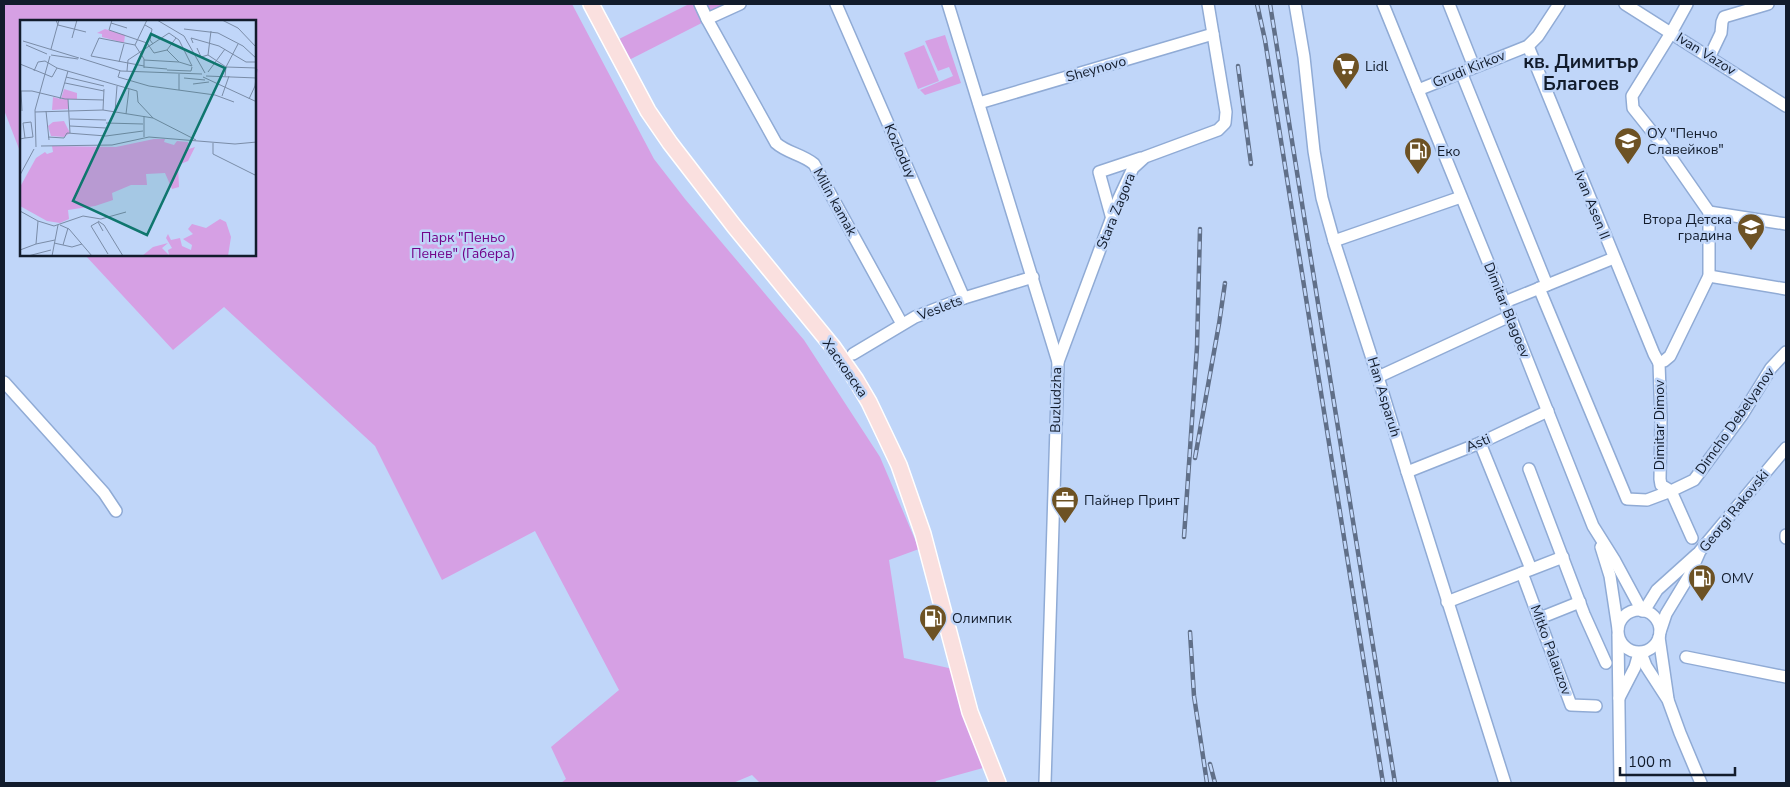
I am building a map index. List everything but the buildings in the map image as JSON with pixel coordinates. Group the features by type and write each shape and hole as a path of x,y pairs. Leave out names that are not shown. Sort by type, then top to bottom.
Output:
{"main road":[{"name":"Хасковска","path":"590,4 648,111 670,143 838,355 869,402 899,466 922,534 970,712 998,783"}],"street":[{"name":"Milin kamak","path":"700,4 706,19 776,143 784,149 803,156 814,164 902,324"},
{"path":"706,19 740,4"},
{"name":"Kozloduy","path":"836,4 964,298"},
{"name":"Buzludzha","path":"948,4 1058,362 1045,783"},
{"path":"1208,4 1213,34"},
{"name":"Han Asparuh","path":"1295,4 1304,57 1314,151 1322,198 1505,783"},
{"name":"Dimitar Blagoev","path":"1382,4 1510,316 1593,526 1643,611"},
{"path":"1449,4 1474,66"},
{"name":"Grudi Kirkov","path":"1418,90 1528,46 1538,36 1559,4"},
{"name":"Ivan Vazov","path":"1625,4 1710,56 1786,106"},
{"path":"1687,4 1672,33 1632,96 1633,108 1661,143 1709,212 1786,224"},
{"path":"1710,56 1721,33 1724,17 1768,4"},
{"name":"Sheynovo","path":"979,103 1213,34"},
{"name":"Stara Zagora","path":"1058,362 1132,168 1145,157 1218,130 1225,123 1226,112 1213,34"},
{"name":"Ivan Asen II","path":"1528,46 1659,363"},
{"path":"1461,72 1543,287"},
{"path":"1112,219 1099,172 1145,157"},
{"path":"1334,241 1461,197"},
{"name":"Dimitar Dimov","path":"1671,491 1661,485 1660,479 1661,420 1659,363 1670,356 1709,276 1709,212"},
{"path":"1504,302 1614,258"},
{"path":"1709,276 1786,289"},
{"name":"Veslets","path":"854,354 915,317 964,298 1033,277"},
{"name":"Dimcho Debelyanov","path":"1543,287 1627,499 1648,500 1694,480 1742,415 1771,368 1786,352"},
{"path":"1378,377 1510,316"},
{"path":"4,382 104,493 116,512"},
{"name":"Asti","path":"1407,472 1480,443 1548,411"},
{"name":"Mitko Palauzov","path":"1480,443 1527,571 1540,618 1571,705 1596,706"},
{"name":"Georgi Rakovski","path":"1660,634 1666,614 1689,576 1700,551 1786,448"},
{"path":"1529,468 1580,602 1606,663"},
{"path":"1671,491 1692,538"},
{"path":"1593,526 1610,576 1618,632 1620,783"},
{"path":"1643,611 1657,590 1700,551"},
{"path":"1447,602 1563,557"},
{"path":"1628,583 1640,592 1647,594 1657,590"},
{"path":"1540,618 1580,602"},
{"path":"1660,634 1653,648 1640,653 1627,649 1623,645 1618,632 1623,617 1629,613 1643,611 1656,619 1660,634 1668,700 1701,783"},
{"path":"1640,653 1668,700"},
{"path":"1618,699 1640,653"},
{"path":"1686,657 1786,678"},
{"path":"1626,684 1638,679 1654,679"}],"green space":[{"name":"Парк \"Пеньо Пенев\" (Габера)","path":"4,4 572,4 654,159 685,199 804,340 880,457 919,549 889,560 904,658 953,669 960,685 983,768 936,781 935,783 760,783 752,775 733,783 561,783 566,779 551,747 619,690 535,531 442,580 375,446 224,307 173,350 86,256 256,256 256,20 20,20 20,151 4,110"},
{"path":"689,4 739,4 629,60 617,40"},
{"path":"945,35 961,83 925,95 920,90 953,76 949,67 938,71 925,41"},
{"path":"924,45 939,81 918,89 904,53"}],"railway":[{"path":"1257,4 1265,40 1383,783"},
{"path":"1270,4 1395,783"},
{"path":"1238,66 1251,164"},
{"path":"1184,537 1197,347 1200,229"},
{"path":"1195,458 1225,283"},
{"path":"1190,632 1194,696 1207,783"},
{"path":"1210,764 1215,783"}],"place":[{"name":"Lidl","path":"1346,90"},
{"name":"ОУ \"Пенчо Славейков\"","path":"1628,165"},
{"name":"Еко","path":"1418,175"},
{"name":"Втора Детска градина","path":"1751,251"},
{"name":"Пайнер Принт","path":"1065,524"},
{"name":"OMV","path":"1702,602"},
{"name":"Олимпик","path":"933,642"}],"district":[{"name":"кв. Димитър Благоев","path":"1581,73"}]}
